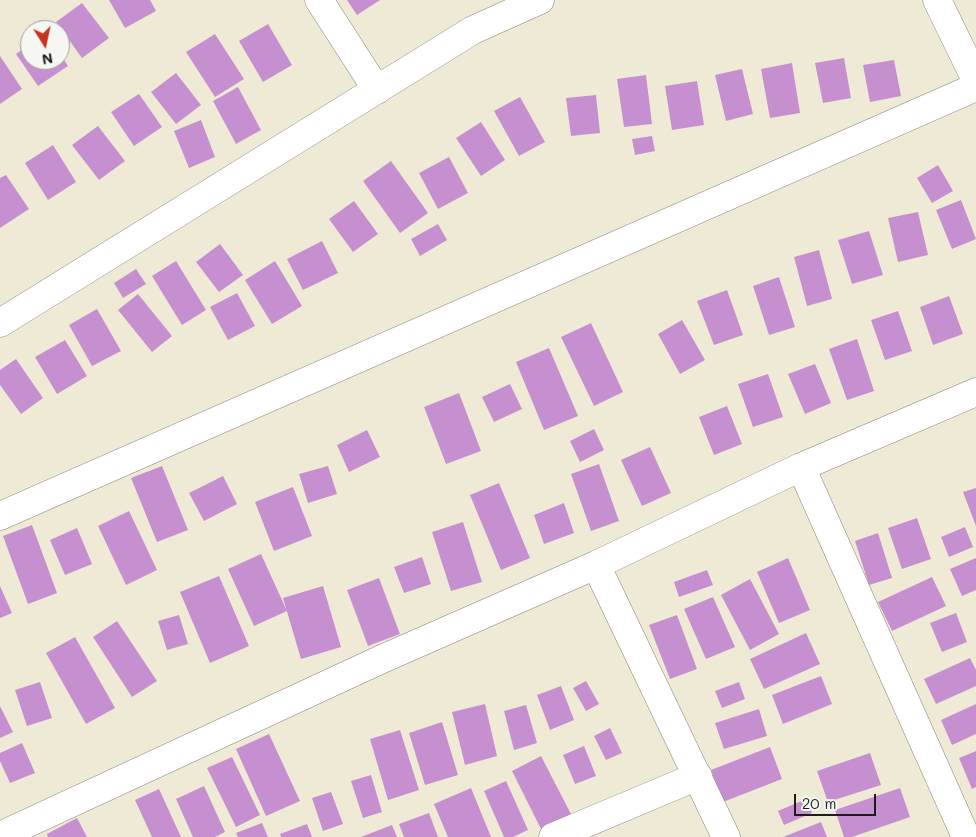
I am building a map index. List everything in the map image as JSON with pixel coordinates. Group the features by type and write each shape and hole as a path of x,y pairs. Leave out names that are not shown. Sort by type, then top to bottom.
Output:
{"street":[{"path":"319,0 377,90"},
{"path":"0,323 473,30 540,0"},
{"path":"937,0 976,80"},
{"path":"0,516 976,87"},
{"path":"0,836 382,659 596,565 801,467 976,392"},
{"path":"801,467 966,837"},
{"path":"596,565 726,837"},
{"path":"553,837 698,776"}],"building":[{"path":"109,0 150,0 156,11 125,28"},
{"path":"347,0 380,0 357,15"},
{"path":"82,3 109,38 82,58 70,41 70,20 59,20"},
{"path":"268,24 292,65 263,82 239,41"},
{"path":"215,34 244,79 215,97 186,52"},
{"path":"20,51 20,60 16,54"},
{"path":"0,56 22,89 0,104"},
{"path":"844,58 851,98 823,103 815,63"},
{"path":"894,60 901,96 870,102 863,65"},
{"path":"792,63 800,113 770,118 761,69"},
{"path":"742,69 753,114 726,121 715,75"},
{"path":"27,70 62,70 38,86"},
{"path":"176,73 201,105 176,124 151,92"},
{"path":"646,75 652,124 624,127 617,79"},
{"path":"697,81 704,125 672,130 665,86"},
{"path":"238,87 261,130 236,144 213,101"},
{"path":"139,94 162,127 134,146 111,112"},
{"path":"596,95 600,133 571,136 566,98"},
{"path":"520,97 545,142 519,156 494,111"},
{"path":"201,120 215,157 189,168 174,131"},
{"path":"481,122 505,160 481,176 456,138"},
{"path":"98,126 125,161 99,180 72,145"},
{"path":"652,136 655,151 635,155 632,139"},
{"path":"53,145 76,182 48,200 25,163"},
{"path":"449,157 468,193 438,209 419,173"},
{"path":"391,161 428,213 400,233 363,181"},
{"path":"938,165 953,191 932,203 917,178"},
{"path":"6,175 29,209 0,228 0,178"},
{"path":"961,200 976,239 952,249 936,210"},
{"path":"354,201 378,234 353,252 329,219"},
{"path":"918,212 928,255 898,262 888,218"},
{"path":"438,224 447,240 420,256 411,239"},
{"path":"869,231 883,275 852,284 838,240"},
{"path":"322,241 338,273 303,290 287,259"},
{"path":"220,244 243,275 219,292 196,262"},
{"path":"819,250 832,299 807,306 794,257"},
{"path":"176,261 206,310 182,325 152,276"},
{"path":"275,261 302,306 272,324 245,280"},
{"path":"136,269 146,284 123,298 114,283"},
{"path":"779,277 795,327 769,335 753,286"},
{"path":"727,290 743,335 714,345 697,301"},
{"path":"237,293 255,326 228,340 210,307"},
{"path":"138,294 172,336 152,352 118,310"},
{"path":"949,296 963,334 933,345 920,307"},
{"path":"97,309 121,351 92,366 69,325"},
{"path":"898,311 912,351 885,360 871,320"},
{"path":"682,320 705,360 680,374 658,334"},
{"path":"591,323 623,392 594,406 561,337"},
{"path":"857,339 874,391 847,400 829,349"},
{"path":"65,340 87,376 57,394 35,357"},
{"path":"549,348 578,416 544,430 516,362"},
{"path":"16,359 43,398 21,414 0,385 0,370"},
{"path":"815,364 831,403 805,414 788,374"},
{"path":"768,374 783,417 753,427 738,384"},
{"path":"510,384 522,409 494,422 482,397"},
{"path":"459,393 481,451 446,464 424,407"},
{"path":"727,406 742,444 714,455 699,417"},
{"path":"594,429 604,450 580,462 570,441"},
{"path":"367,430 380,457 349,472 337,445"},
{"path":"650,447 671,493 642,506 621,460"},
{"path":"599,464 619,521 591,531 571,474"},
{"path":"162,466 188,530 157,542 131,478"},
{"path":"328,466 337,494 308,503 299,474"},
{"path":"223,476 237,504 204,521 189,493"},
{"path":"499,483 530,558 501,570 470,495"},
{"path":"293,487 312,536 274,551 255,502"},
{"path":"976,488 976,526 963,492"},
{"path":"564,503 574,533 544,544 534,515"},
{"path":"129,511 157,570 126,585 98,526"},
{"path":"917,518 931,559 902,569 888,528"},
{"path":"463,522 482,582 451,591 432,532"},
{"path":"32,525 57,593 28,604 3,536"},
{"path":"965,527 973,547 949,557 941,537"},
{"path":"77,528 92,564 65,575 50,540"},
{"path":"878,533 892,578 869,585 855,541"},
{"path":"261,554 287,611 254,626 228,569"},
{"path":"422,557 431,584 404,593 394,567"},
{"path":"788,558 810,610 779,623 757,572"},
{"path":"976,558 976,590 962,596 950,569"},
{"path":"707,570 713,585 679,597 674,582"},
{"path":"219,576 249,646 210,663 180,592"},
{"path":"932,577 946,606 892,631 878,602"},
{"path":"379,578 400,634 368,646 347,590"},
{"path":"750,579 779,634 750,650 721,595"},
{"path":"0,586 12,613 0,618"},
{"path":"323,586 341,647 301,659 283,598"},
{"path":"713,597 735,647 706,659 684,609"},
{"path":"956,613 967,642 942,652 930,623"},
{"path":"179,615 188,644 167,650 158,621"},
{"path":"677,615 697,669 670,679 649,625"},
{"path":"117,621 157,681 132,697 93,637"},
{"path":"806,633 820,664 764,689 750,659"},
{"path":"75,637 115,708 86,724 46,653"},
{"path":"970,658 976,670 976,686 936,704 924,679"},
{"path":"821,676 832,704 783,724 772,695"},
{"path":"586,681 599,704 586,711 573,688"},
{"path":"40,682 52,718 27,726 15,690"},
{"path":"739,682 745,699 722,708 715,691"},
{"path":"561,686 574,720 550,730 537,695"},
{"path":"485,704 497,756 465,765 452,712"},
{"path":"976,704 976,734 952,745 941,720"},
{"path":"526,705 537,743 514,750 504,711"},
{"path":"0,706 13,732 0,738"},
{"path":"759,709 767,736 724,749 715,723"},
{"path":"442,722 458,775 425,785 409,733"},
{"path":"610,728 622,753 606,760 594,736"},
{"path":"400,730 419,790 388,800 370,739"},
{"path":"269,734 300,801 266,816 236,749"},
{"path":"22,743 35,773 10,783 0,761 0,753"},
{"path":"584,746 596,776 575,784 563,755"},
{"path":"770,747 782,779 723,802 711,770"},
{"path":"976,751 976,787 972,789 959,758"},
{"path":"870,753 881,785 828,802 817,771"},
{"path":"541,756 572,816 542,831 512,771"},
{"path":"232,757 260,815 236,827 207,768"},
{"path":"371,775 382,812 363,818 351,781"},
{"path":"506,781 528,830 513,837 504,837 484,791"},
{"path":"204,786 225,832 215,837 193,837 176,799"},
{"path":"471,788 491,837 448,837 434,804"},
{"path":"900,788 910,817 852,837 844,837 835,810"},
{"path":"159,789 181,837 152,837 135,800"},
{"path":"331,792 343,824 323,831 312,798"},
{"path":"806,799 812,813 784,825 778,811"},
{"path":"429,813 438,837 404,837 399,824"},
{"path":"77,818 87,837 48,837 47,834"},
{"path":"821,822 827,837 783,837"},
{"path":"262,823 268,837 238,837 236,833"},
{"path":"307,824 312,837 281,837 280,834"},
{"path":"392,825 397,837 361,837"}]}
